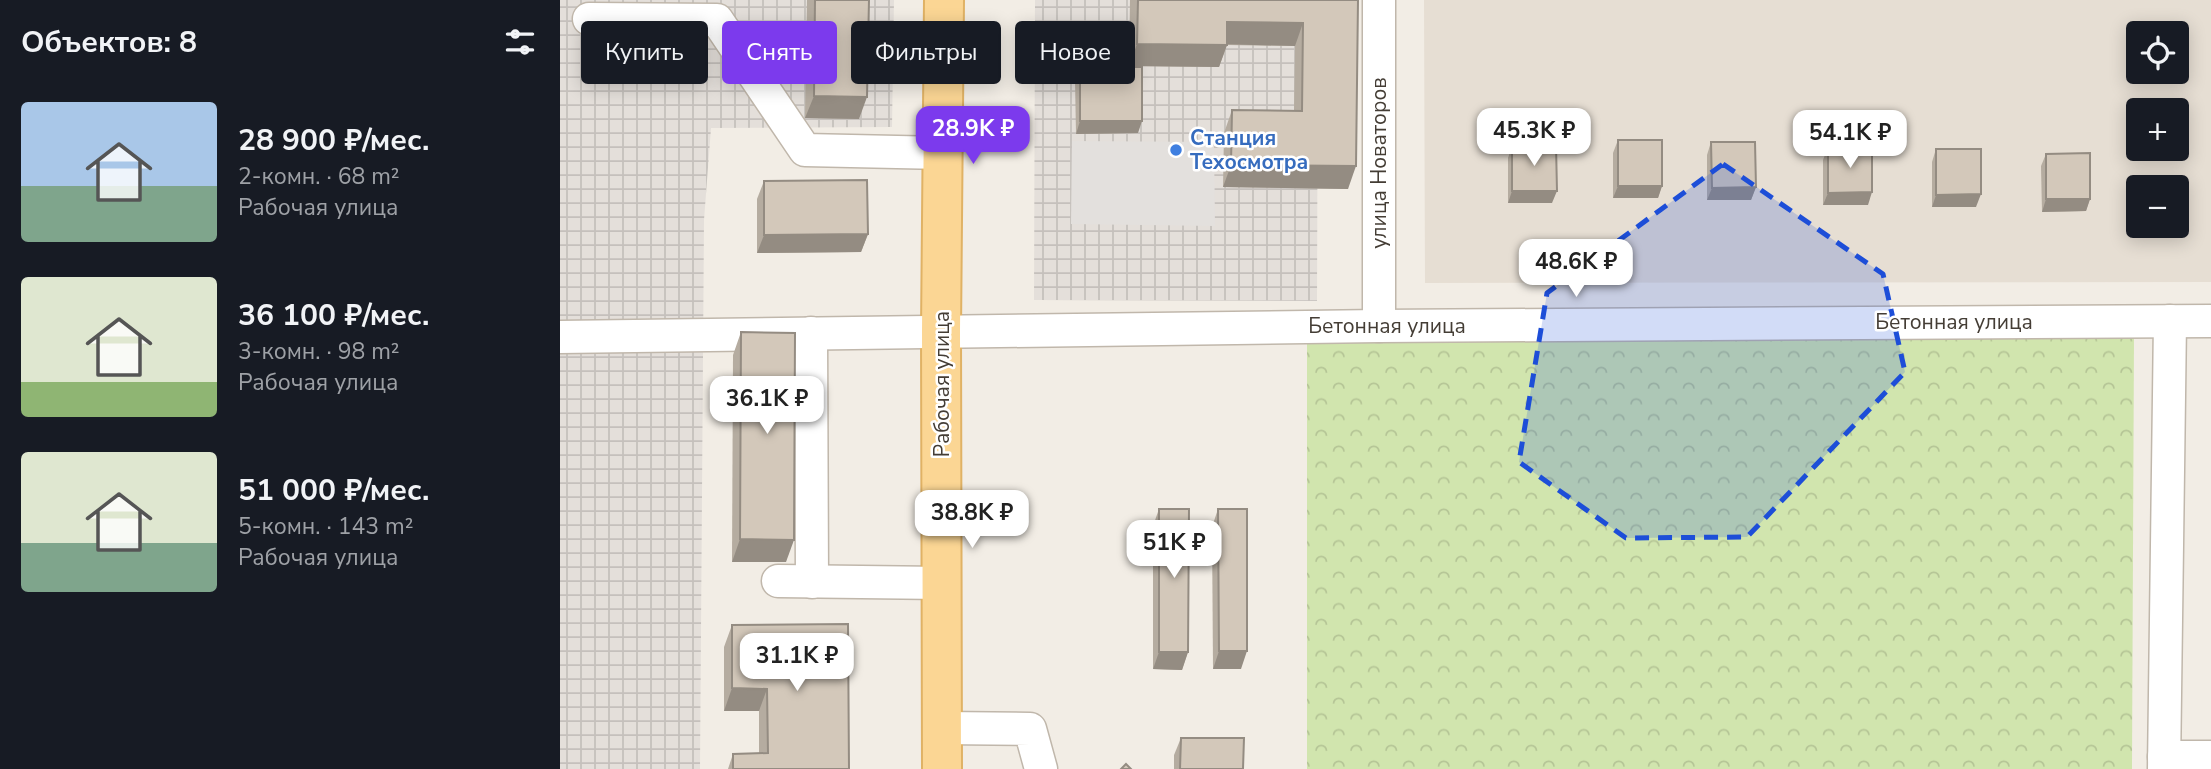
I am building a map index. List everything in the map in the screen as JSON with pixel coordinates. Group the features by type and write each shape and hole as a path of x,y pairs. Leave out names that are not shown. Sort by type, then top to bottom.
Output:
{"main road":[{"name":"Рабочая улица","path":"942,769 941,331 944,0"}],"street":[{"name":"улица Новаторов","path":"1379,0 1379,326"},
{"path":"589,19 718,10 805,150 943,153"},
{"path":"2170,321 2164,763 2211,757"},
{"name":"Бетонная улица","path":"560,337 1379,326 2211,321"},
{"path":"811,333 812,582"},
{"path":"778,581 943,583"},
{"path":"942,728 1030,729 1041,769"}],"highlighted area":[{"path":"1723,164 1883,274 1905,372 1747,537 1626,538 1519,462 1547,293"}],"shaded area":[{"path":"560,0 894,0 894,21 851,21 851,84 893,84 892,127 711,128 704,220 700,769 560,769"},
{"name":"Станция Техосмотра","path":"1035,0 1318,0 1317,301 1034,300 1035,84 1135,84 1135,21 1035,21"},
{"path":"1424,0 2211,0 2211,282 1425,283"},
{"path":"1072,141 1214,142 1215,226 1071,224"}],"green space":[{"path":"2134,334 2132,769 1307,769 1307,341"}],"building":[{"path":"815,0 869,0 869,21 851,21 851,84 867,84 867,97 814,96 814,84 837,84 837,21 815,21"},
{"path":"1138,0 1358,0 1356,166 1231,165 1232,110 1302,111 1303,23 1227,22 1227,45 1137,44"},
{"path":"1135,67 1142,67 1142,121 1080,121 1080,84 1135,84"},
{"path":"1618,140 1662,140 1662,186 1618,186"},
{"path":"1711,142 1755,142 1756,187 1712,188"},
{"path":"1556,145 1557,191 1512,191 1512,146"},
{"path":"1828,147 1872,147 1872,192 1828,193"},
{"path":"1936,149 1981,149 1981,194 1936,195"},
{"path":"2090,153 2090,199 2046,199 2046,154"},
{"path":"867,180 868,234 764,235 764,181"},
{"path":"741,332 795,333 794,540 740,539"},
{"path":"1159,509 1189,509 1188,652 1159,652"},
{"path":"1218,509 1247,509 1247,651 1219,651"},
{"path":"848,624 849,769 733,769 733,754 768,753 767,689 732,688 732,625"},
{"path":"1181,738 1244,738 1243,769 1180,769"}],"place":[{"name":"Станция Техосмотра","path":"1176,150"}]}
